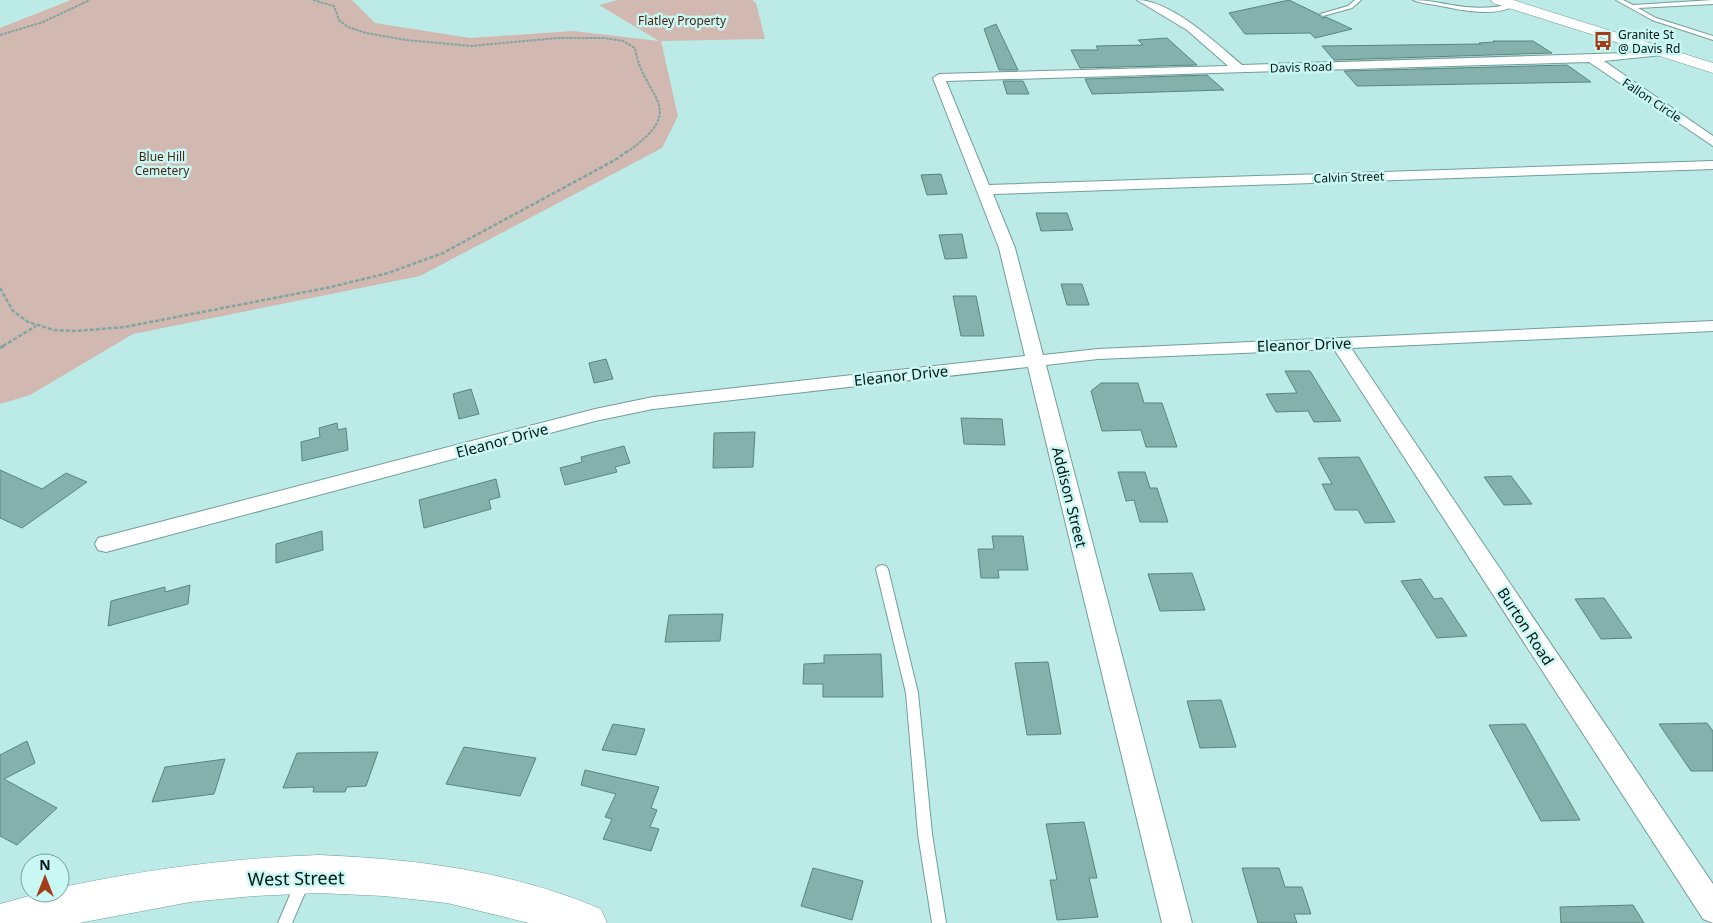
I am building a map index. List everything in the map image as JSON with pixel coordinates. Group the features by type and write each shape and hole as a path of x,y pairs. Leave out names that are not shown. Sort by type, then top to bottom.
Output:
{"main road":[{"path":"1498,0 1713,68"},
{"name":"West Street","path":"3,923 87,901 170,886 240,879 306,876 376,878 444,884 507,897 586,923"}],"street":[{"path":"1142,0 1191,28 1238,68"},
{"name":"Davis Road","path":"939,78 1635,57 1662,52"},
{"name":"Fallon Circle","path":"1590,58 1713,142"},
{"name":"Addison Street","path":"939,78 1007,248 1177,923"},
{"name":"Calvin Street","path":"984,190 1713,165"},
{"name":"Eleanor Drive","path":"106,544 635,406 1036,360 1123,352 1713,326"},
{"name":"Burton Road","path":"1339,343 1713,909"}],"lane":[{"path":"1323,14 1350,7 1358,0"},
{"path":"1416,0 1481,11 1495,11 1514,5"},
{"path":"1619,0 1667,24 1713,38"},
{"path":"1631,7 1703,1 1713,2"},
{"path":"882,569 912,693 925,834 939,923"},
{"path":"284,923 306,876"}],"path":[{"path":"0,35 43,22 90,0"},
{"path":"0,288 15,314 36,326 69,330 115,328 350,283 415,265 456,246 624,155 649,136 658,120 660,110 658,96 638,66 635,48 625,42 606,38 581,37 471,46 414,41 351,28 338,18 334,6 313,0"},
{"path":"0,348 36,326"}],"green space":[{"name":"Blue Hill Cemetery","path":"71,0 352,0 375,23 470,38 573,31 659,41 599,5 618,0 752,0 756,3 765,39 661,41 678,116 662,148 420,276 133,334 30,395 0,404 0,28"}],"building":[{"path":"1289,0 1318,14 1322,18 1326,17 1352,29 1315,38 1310,33 1245,34 1229,13"},
{"path":"996,24 1018,70 999,70 984,29"},
{"path":"1167,38 1197,65 1080,68 1071,50 1098,50 1096,46 1143,45 1138,40"},
{"path":"1533,41 1552,53 1334,60 1322,46 1481,44 1479,43"},
{"path":"1567,65 1591,82 1357,86 1344,71"},
{"path":"1207,75 1224,90 1092,94 1085,79"},
{"path":"1003,81 1023,81 1029,94 1007,94"},
{"path":"941,174 947,194 927,195 921,175"},
{"path":"1036,213 1067,213 1073,230 1041,231"},
{"path":"962,234 967,258 945,259 939,235"},
{"path":"1061,284 1082,284 1089,305 1067,305"},
{"path":"953,296 976,296 984,336 961,336"},
{"path":"606,359 613,379 594,383 589,363"},
{"path":"1285,371 1310,371 1341,421 1314,422 1308,411 1276,412 1266,394 1297,393"},
{"path":"1101,383 1138,383 1144,403 1162,403 1177,447 1146,447 1141,430 1102,431 1091,391"},
{"path":"471,389 479,414 459,419 453,394"},
{"path":"961,418 1002,419 1005,445 964,444"},
{"path":"337,423 338,430 346,428 348,450 302,461 301,442 320,437 319,428"},
{"path":"755,432 753,467 713,468 714,433"},
{"path":"624,446 630,463 615,467 617,472 565,485 560,468 582,462 581,457"},
{"path":"1359,457 1395,522 1365,523 1358,510 1335,510 1322,484 1332,484 1318,458"},
{"path":"0,470 42,489 66,473 87,482 22,528 0,518"},
{"path":"1118,472 1145,472 1150,488 1157,488 1168,522 1140,522 1134,500 1126,501"},
{"path":"1511,476 1532,504 1504,505 1484,477"},
{"path":"496,479 500,497 489,500 491,509 424,528 419,500"},
{"path":"322,531 323,550 276,563 276,544"},
{"path":"992,536 1023,536 1028,570 998,570 999,578 981,578 978,549 994,549"},
{"path":"1192,573 1205,610 1160,611 1148,574"},
{"path":"1421,579 1434,599 1442,598 1467,636 1437,638 1401,581"},
{"path":"190,585 188,604 108,626 111,601 165,587 165,592"},
{"path":"1604,598 1632,638 1601,639 1575,599"},
{"path":"723,614 720,641 665,642 669,615"},
{"path":"881,654 883,697 823,697 823,684 803,684 804,664 824,663 824,655"},
{"path":"1048,662 1061,734 1027,735 1015,663"},
{"path":"1221,700 1236,747 1200,748 1187,701"},
{"path":"1707,723 1713,731 1713,771 1691,771 1659,724"},
{"path":"613,724 645,729 636,755 602,750"},
{"path":"1525,724 1580,820 1541,821 1489,725"},
{"path":"27,741 35,763 4,779 57,808 17,845 0,836 0,755"},
{"path":"464,747 536,758 520,796 446,784"},
{"path":"378,752 366,786 347,787 345,792 313,792 314,787 283,788 297,753"},
{"path":"225,759 214,794 152,802 165,767"},
{"path":"585,770 659,787 651,808 657,810 650,827 659,829 651,851 603,839 612,819 605,817 616,794 581,785"},
{"path":"1084,822 1097,878 1089,878 1098,917 1057,920 1050,880 1057,880 1046,824"},
{"path":"813,868 863,881 852,920 801,906"},
{"path":"1242,868 1279,868 1285,887 1302,887 1311,914 1294,914 1297,923 1258,923"},
{"path":"1633,905 1644,923 1561,923 1560,907"}],"place":[{"name":"Granite St @ Davis Rd","path":"1603,41"}],"park label":[{"name":"Flatley Property","path":"682,20"}]}
